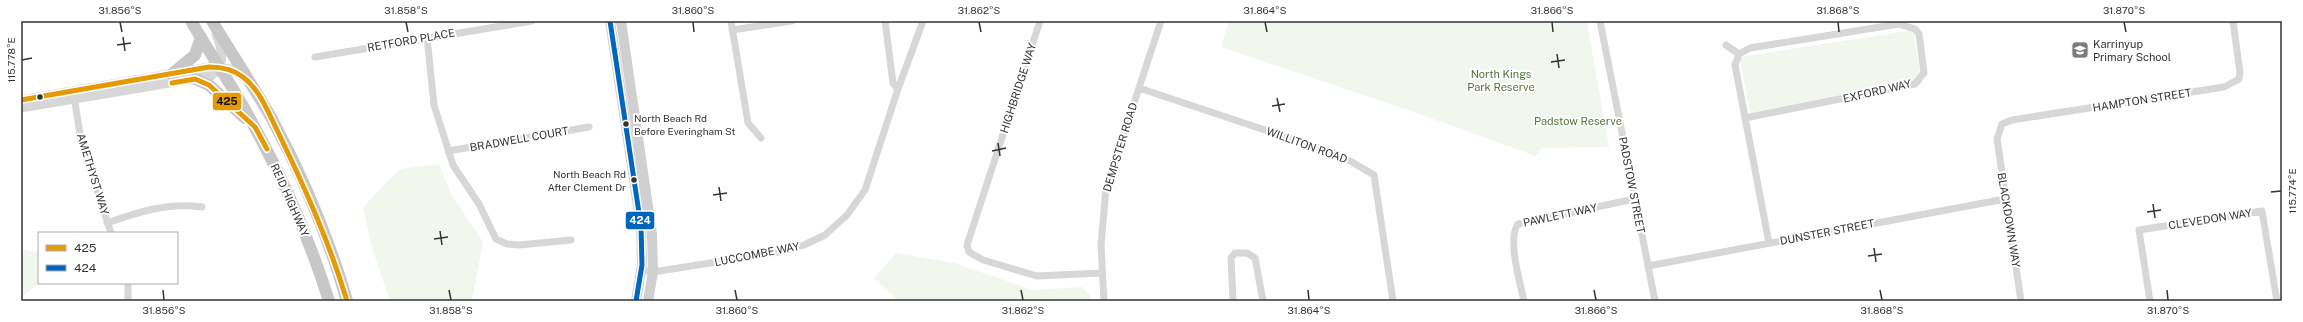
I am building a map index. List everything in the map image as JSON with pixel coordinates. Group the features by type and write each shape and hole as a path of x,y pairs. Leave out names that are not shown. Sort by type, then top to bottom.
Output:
{"highway":[{"name":"REID HIGHWAY","path":"191,21 201,37 216,69 255,127 299,216 329,301"},
{"name":"REID HIGHWAY","path":"212,21 271,119 298,170 329,243 347,301"},
{"path":"172,74 192,58 198,49 201,37"},
{"path":"195,80 209,86 255,127"}],"main road":[{"path":"610,21 641,226 641,270 636,301"},
{"path":"621,21 650,215 653,272 648,301"}],"street":[{"path":"21,100 74,96 195,80 216,69 222,52 212,21"},
{"name":"RETFORD PLACE","path":"315,57 426,37 486,24 532,21"},
{"path":"731,21 748,123 761,138"},
{"path":"732,30 792,21"},
{"path":"885,21 893,83 898,89"},
{"name":"LUCCOMBE WAY","path":"641,270 653,272 780,252 804,245 825,235 847,215 865,190 898,89 924,21"},
{"name":"HIGHBRIDGE WAY","path":"1040,21 966,245 969,252 983,260 1037,276 1102,273"},
{"name":"DEMPSTER ROAD","path":"1104,301 1102,273 1103,214 1106,188 1161,21"},
{"name":"PADSTOW STREET","path":"1600,21 1655,301"},
{"name":"HAMPTON STREET","path":"1996,139 2002,124 2012,120 2224,87 2233,83 2239,79 2240,73 2233,21"},
{"name":"EXFORD WAY","path":"1739,54 1750,48 1899,24 1915,29 1920,40 1924,66 1921,79 1906,87 1745,118"},
{"path":"426,37 434,105 448,151 453,165 479,204 496,239 507,244 519,245 571,240"},
{"path":"1726,45 1739,54 1735,65 1770,243"},
{"path":"21,108 172,74 216,69 231,69 248,81"},
{"name":"WILLITON ROAD","path":"1139,88 1340,155 1374,175 1393,301"},
{"name":"AMETHYST WAY","path":"74,96 81,141 111,232"},
{"name":"BRADWELL COURT","path":"448,151 589,127"},
{"name":"BLACKDOWN WAY","path":"1996,139 2021,301"},
{"name":"PAWLETT WAY","path":"1524,301 1513,243 1513,231 1518,224 1634,199"},
{"name":"DUNSTER STREET","path":"1648,266 2005,199"},
{"path":"107,223 140,211 183,204 202,207"},
{"name":"CLEVEDON WAY","path":"2150,301 2139,230 2262,211 2277,301"},
{"path":"1233,301 1231,258 1235,253 1247,253 1255,258 1263,301"},
{"path":"128,284 128,301"}],"green space":[{"name":"North Kings Park Reserve","path":"1229,21 1587,21 1609,147 1543,148 1536,156 1408,110 1221,47"},
{"path":"1913,30 1922,84 1751,116 1739,57"},
{"path":"439,164 451,194 483,242 472,301 390,301 372,248 363,207 400,169"},
{"path":"21,249 38,253 39,284 21,297"},
{"path":"896,253 954,263 1033,290 1082,287 1090,295 1091,301 898,301 874,278"}],"transit line":[{"name":"424","path":"610,21 641,226 642,265 636,301"},
{"name":"425","path":"21,100 209,67 227,69 239,74 249,82 259,95 287,151 324,235 347,301"},
{"name":"425","path":"172,83 195,79 209,85 255,127 267,149"}],"place":[{"name":"Karrinyup Primary School","path":"2080,50"},
{"name":"North Beach Rd Before Everingham St","path":"626,124"},
{"name":"North Beach Rd After Clement Dr","path":"634,180"}],"park label":[{"name":"Padstow Reserve","path":"1578,121"}]}
